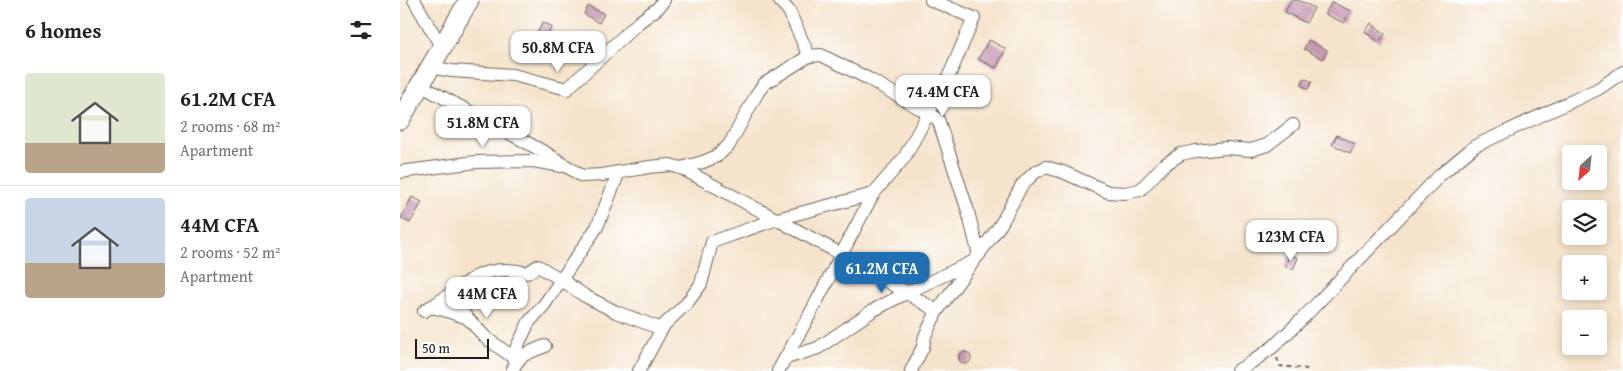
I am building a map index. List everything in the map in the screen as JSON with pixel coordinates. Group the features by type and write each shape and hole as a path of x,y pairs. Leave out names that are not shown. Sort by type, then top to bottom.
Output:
{"highway":[{"path":"400,120 469,0"}],"street":[{"path":"414,0 442,48"},
{"path":"430,67 452,72 513,75 567,89 639,22 658,8 664,0"},
{"path":"779,0 789,11 809,56"},
{"path":"778,371 873,194 904,158 929,114 948,78 974,18 931,0"},
{"path":"681,168 704,162 717,156 729,145 764,84 809,56 821,54 938,119 967,208 977,258"},
{"path":"1237,371 1274,346 1440,175 1475,146 1598,89 1623,72"},
{"path":"420,85 546,153 582,176 670,165 681,168 841,254 937,312"},
{"path":"911,371 923,347 927,330 937,312 1001,224 1022,185 1034,173 1046,167 1063,172 1108,192 1125,193 1140,190 1164,165 1181,154 1226,148 1251,150 1267,145 1293,125"},
{"path":"400,172 476,162 533,161 567,167"},
{"path":"513,363 529,322 562,280 598,227 619,172"},
{"path":"639,371 662,329 687,303 701,284 712,242 777,219 873,194"},
{"path":"786,358 818,348 872,311 906,292 977,258"},
{"path":"467,318 444,310 427,309 479,274 511,268 527,272 538,266 585,296 616,312 662,329"},
{"path":"447,296 486,338 513,363"},
{"path":"513,363 523,354 545,346"}],"path":[{"path":"1274,346 1280,366 1308,369 1310,371"}],"building":[{"path":"1291,0 1298,0 1314,8 1306,23 1285,12"},
{"path":"1332,2 1350,11 1344,23 1325,14"},
{"path":"588,6 604,14 599,23 584,14"},
{"path":"543,22 552,27 546,39 537,34"},
{"path":"1371,23 1385,34 1379,42 1365,32"},
{"path":"989,40 1006,49 996,68 978,59"},
{"path":"1308,40 1327,50 1323,59 1304,49"},
{"path":"1304,78 1312,82 1308,89 1301,85"},
{"path":"1337,135 1355,144 1350,153 1332,144"},
{"path":"412,197 422,202 410,223 401,218"},
{"path":"1290,254 1298,258 1293,269 1285,266"},
{"path":"967,352 970,353 970,363 963,364 960,363 959,356 960,353"}]}
